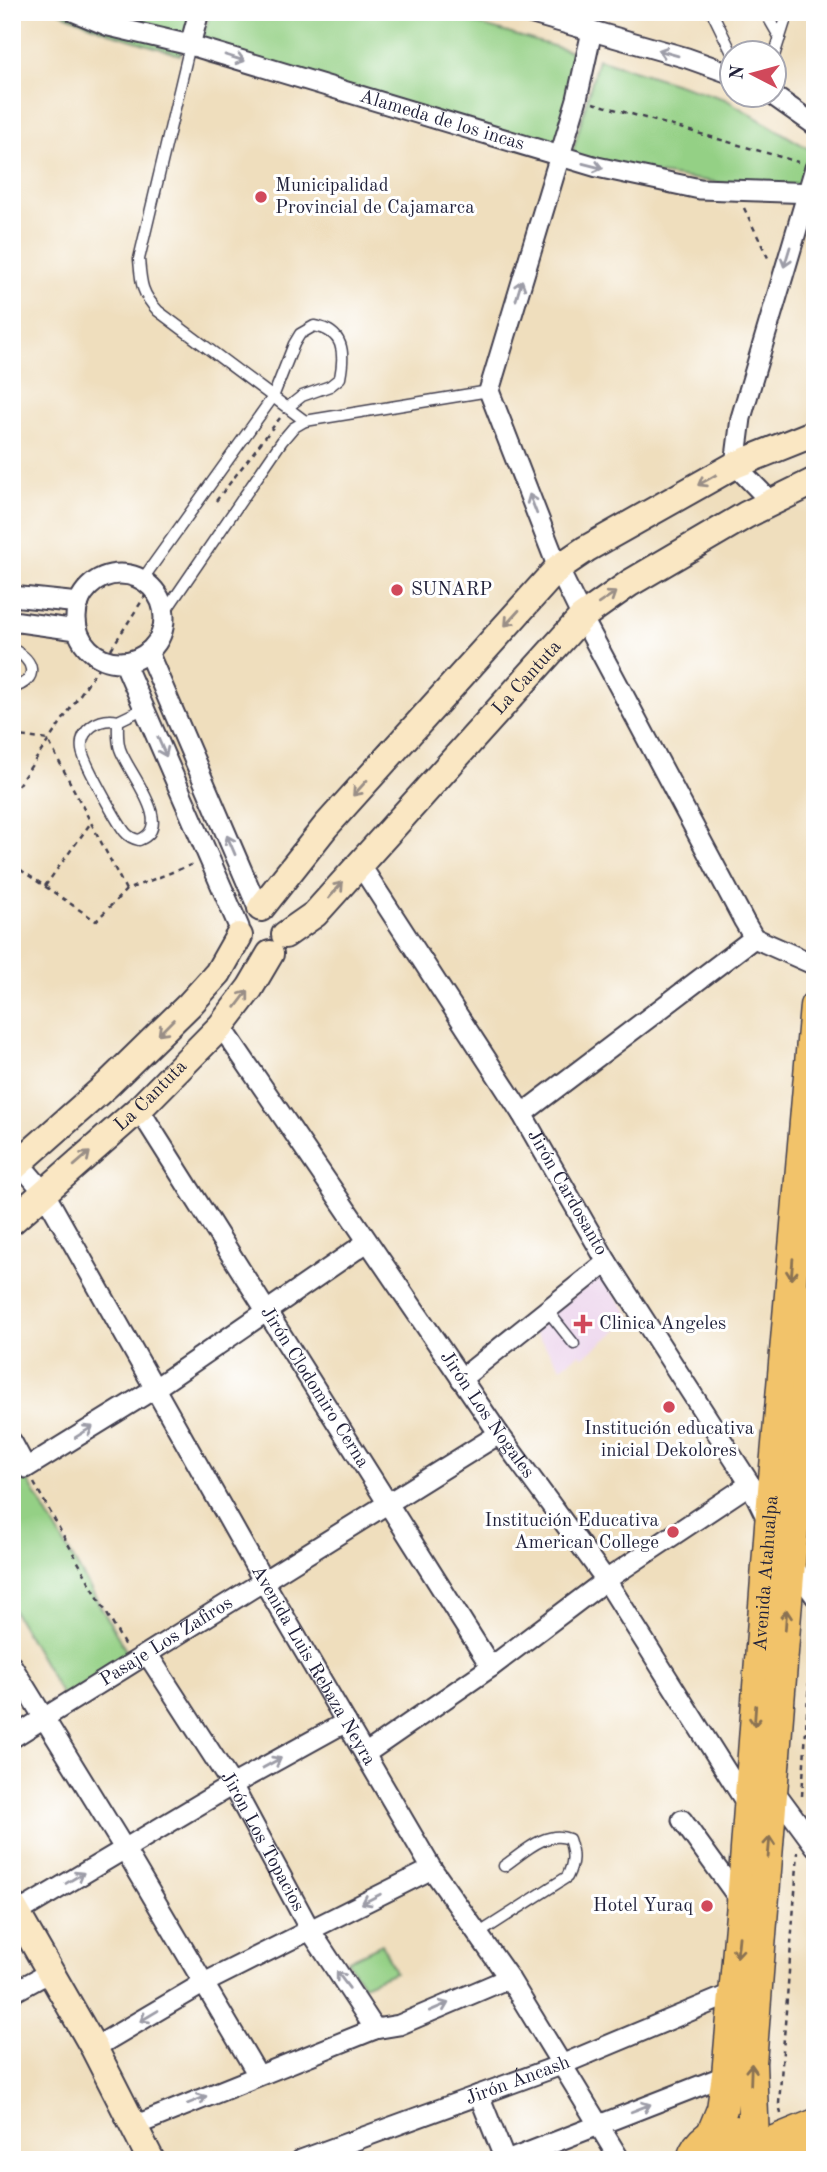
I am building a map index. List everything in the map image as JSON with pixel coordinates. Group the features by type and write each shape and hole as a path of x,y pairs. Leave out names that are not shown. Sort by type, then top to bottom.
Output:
{"highway":[{"path":"701,2149 720,2134 733,2133 744,2136 760,2150 804,2143"}],"main road":[{"name":"Avenida Atahualpa","path":"701,2149 722,2109 727,2076 770,1525 815,1006"},
{"name":"Avenida Atahualpa","path":"760,2150 750,2078 790,1562 815,1296"}],"street":[{"name":"Alameda de los incas","path":"75,12 109,26 190,45 522,143 559,157 665,183 701,188 811,192"},
{"path":"190,45 199,12"},
{"path":"526,12 718,69"},
{"path":"592,31 577,99 489,391 558,568 754,938 815,965"},
{"path":"788,106 815,125"},
{"path":"771,502 735,465 741,418 783,272 811,192 809,166"},
{"name":"La Cantuta","path":"15,1166 107,1085 218,973 247,913 260,908 326,826 558,568 586,549 735,465 815,433"},
{"name":"La Cantuta","path":"12,1221 139,1109 221,1026 250,988 278,944 315,914 582,617 630,583 771,502 815,481"},
{"path":"123,574 146,584 161,604 163,615 160,635 148,652 124,662 104,659 87,648 77,630 77,612 88,588 103,578 123,574"},
{"path":"12,596 79,603"},
{"path":"12,621 77,630"},
{"path":"124,662 210,857 242,944 254,954 278,944 282,919 269,909 260,908 148,652"},
{"name":"Jirón Cardosanto","path":"359,863 522,1114 607,1262 750,1484 790,1562 815,1596"},
{"path":"522,1114 754,938"},
{"name":"Jirón Los Nogales","path":"221,1026 499,1434 606,1580 748,1806"},
{"name":"Jirón Clodomiro Cerna","path":"139,1109 491,1667"},
{"name":"Avenida Luis Rebaza Neyra","path":"15,1166 44,1192 264,1582 432,1869 509,1978 620,2160"},
{"path":"17,1455 154,1389 367,1242"},
{"path":"461,1379 607,1262"},
{"name":"Pasaje Los Zafiros","path":"12,1738 499,1434"},
{"path":"365,1754 491,1667 606,1580 750,1484"},
{"name":"Jirón Los Topacios","path":"141,1659 232,1785 310,1930 375,2029"},
{"path":"12,1666 124,1848 258,2075"},
{"path":"151,2160 94,2048 15,1909 346,1722"},
{"path":"774,1789 815,1846"},
{"path":"682,1820 742,1903"},
{"path":"94,2048 204,1983 432,1869"},
{"path":"12,1993 50,1972"},
{"path":"134,2126 375,2029 399,2025 509,1978"},
{"name":"Jirón Áncash","path":"301,2160 561,2065 733,1993"},
{"path":"479,2095 507,2160 727,2076"}],"lane":[{"path":"712,12 725,38"},
{"path":"765,12 780,38"},
{"path":"780,38 788,12"},
{"path":"190,45 139,259 141,282 146,298 158,311 305,421"},
{"path":"146,584 273,397 300,334 314,326 329,330 340,344 343,361 340,378 330,386 302,396 287,408"},
{"path":"163,615 293,428 305,421 489,391"},
{"path":"12,649 27,660 31,668 31,676 26,683 12,688"},
{"path":"118,721 119,746 152,810 155,822 152,832 139,841 124,832 82,753 84,736 100,721 118,721 145,708"},
{"path":"547,1310 575,1344"},
{"path":"478,1934 568,1877 574,1854 569,1839 559,1835 545,1838 504,1866"}],"path":[{"path":"577,99 809,166"},
{"path":"737,190 752,229 769,261 783,272"},
{"path":"215,503 287,408"},
{"path":"12,794 104,659 146,584"},
{"path":"12,736 48,740"},
{"path":"48,740 126,890"},
{"path":"45,886 91,822"},
{"path":"12,863 96,921 126,890 210,857"},
{"path":"17,1455 141,1659"},
{"path":"804,2143 783,2123 779,2104 814,1607"}],"shaded area":[{"name":"Clinica Angeles","path":"600,1276 633,1319 583,1357 580,1353 561,1367 532,1329"}],"green space":[{"path":"59,12 192,12 180,55 113,34"},
{"path":"210,12 436,12 570,51 576,61 556,149 541,154 210,61 206,59 202,42"},
{"path":"598,59 718,97 718,108 740,108 814,152 802,194 570,162"},
{"path":"23,1472 129,1656 63,1697 12,1608 12,1480"},
{"path":"382,1944 395,1972 363,1985 347,1961"}],"place":[{"name":"Municipalidad Provincial de Cajamarca","path":"261,197"},
{"name":"SUNARP","path":"397,590"},
{"name":"Clinica Angeles","path":"583,1324"},
{"name":"Institución educativa inicial Dekolores","path":"669,1407"},
{"name":"Institución Educativa American College","path":"673,1532"},
{"name":"Hotel Yuraq","path":"707,1906"}]}
